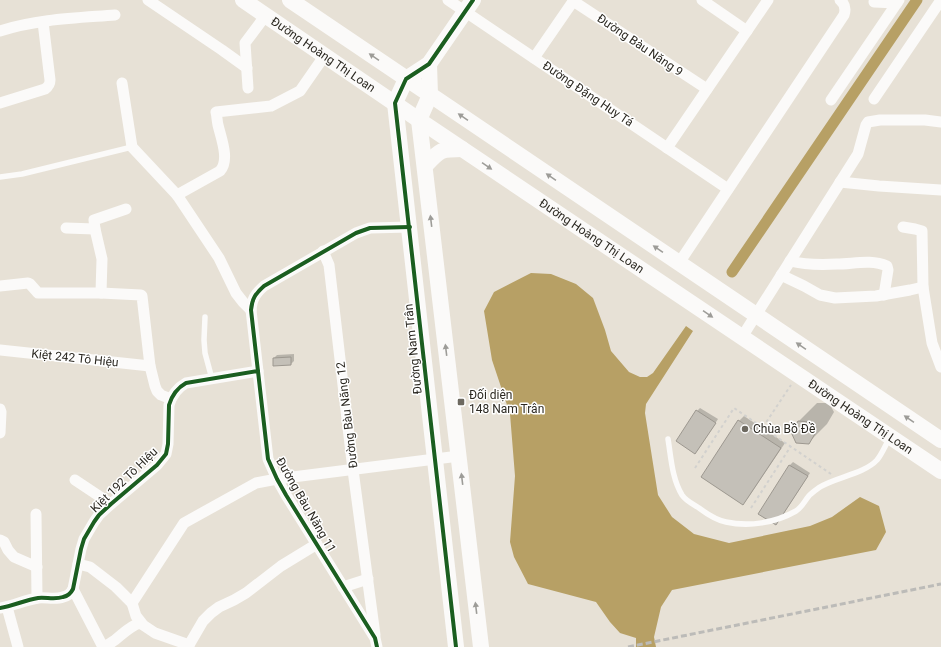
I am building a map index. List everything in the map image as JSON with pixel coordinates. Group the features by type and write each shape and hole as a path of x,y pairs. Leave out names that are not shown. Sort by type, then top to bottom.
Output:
{"main road":[{"name":"Đường Hoàng Thị Loan","path":"243,0 941,471"},
{"path":"290,0 941,440"},
{"path":"395,103 406,78 429,64 469,6"},
{"path":"429,64 430,95 419,120 459,456 477,646"},
{"name":"Đường Nam Trân","path":"395,103 456,647"},
{"path":"425,166 440,151 447,149 462,149"}],"street":[{"path":"148,0 247,68"},
{"name":"Đường Đặng Huy Tá","path":"448,0 469,6 534,58 728,189"},
{"path":"702,0 747,31"},
{"path":"667,148 768,0"},
{"path":"679,263 844,15 846,11 845,6 840,0"},
{"path":"874,99 941,0"},
{"path":"534,58 574,1"},
{"name":"Đường Bàu Năng 9","path":"574,1 706,89"},
{"path":"874,2 898,1"},
{"path":"831,100 898,1"},
{"path":"0,31 26,24 115,15"},
{"path":"248,88 245,43 266,15"},
{"path":"0,103 45,89 50,84 43,22"},
{"path":"177,195 223,168 225,161 224,148 216,112 271,106 300,91 325,55"},
{"path":"122,83 132,147 177,195 219,258 236,293 251,310"},
{"path":"742,337 858,154 868,122 880,120 925,120 941,122"},
{"path":"840,182 941,190"},
{"path":"101,293 102,259 94,220 126,209"},
{"name":"Đường Bàu Năng 11","path":"376,643 277,479 268,459 251,310 252,301 257,292 264,286 356,232 370,228 410,227"},
{"path":"903,227 922,231 923,287 932,343 941,367"},
{"path":"66,228 95,229"},
{"name":"Đường Bàu Năng 12","path":"323,251 329,265 353,470 376,643"},
{"path":"790,261 810,265 836,265 866,262 882,264 887,266 888,270 884,295"},
{"path":"781,275 820,295 827,297 848,298 884,295 923,287"},
{"path":"0,286 28,283 38,293 101,293 141,295 150,366 155,386 157,391 171,399 180,387 186,383 258,371"},
{"name":"Kiệt 242 Tô Hiệu","path":"0,350 150,366"},
{"name":"Kiệt 192 Tô Hiệu","path":"73,589 81,549 91,526 99,515 157,466 165,456 168,444 169,405 171,399"},
{"path":"0,408 0,432"},
{"path":"132,603 184,523 256,483 459,456"},
{"path":"75,480 111,504"},
{"path":"36,514 37,598"},
{"path":"0,540 4,542 14,557 37,567"},
{"path":"78,564 90,567 116,587 132,603 136,616 143,625 156,633 189,646 200,625 211,613 219,607 246,593 281,566 317,544"},
{"path":"343,587 368,579"},
{"path":"18,647 4,607 37,598 60,598 68,595 73,589 103,647 115,640 127,629 140,622"}],"lane":[{"path":"0,177 22,174 132,147"},
{"path":"205,317 205,353 212,379"},
{"path":"668,439 673,469 678,487 689,502 706,514 725,522 749,524 769,522 793,512 802,507 808,497 820,487 854,474 872,464 878,458 890,437"}],"path":[{"path":"763,427 798,375"},
{"path":"695,468 734,408 839,479"},
{"path":"750,508 791,446"}],"shaded area":[{"path":"531,273 551,274 576,284 593,298 611,351 629,372 640,377 647,377 653,373 686,326 693,331 646,404 645,413 658,495 672,517 694,534 729,543 810,526 832,517 860,497 879,506 886,532 876,550 672,590 661,607 654,637 656,647 636,647 636,638 620,633 596,602 528,584 514,557 510,542 515,476 510,414 492,360 484,311 494,292"}],"building":[{"path":"291,357 291,365 273,366 273,358"},
{"path":"696,410 716,423 695,454 676,441"},
{"path":"738,420 781,448 743,505 701,477"},
{"path":"798,421 810,422 816,432 809,444 796,443 791,432"},
{"path":"789,465 808,476 776,525 758,514"}],"waterway":[{"path":"732,272 917,0"}],"railway":[{"path":"628,647 941,584"}],"cycle path":[{"path":"456,647 395,103 406,79 429,64 473,0"},
{"path":"377,647 375,638 286,495 268,459 251,310 254,297 264,286 356,233 370,228 410,227"},
{"path":"0,608 38,598 60,598 71,592 73,589 84,539 94,522 111,504 157,465 166,454 168,444 169,405 173,395 180,387 186,383 258,371"}],"place":[{"name":"Đối diện 148 Nam Trân","path":"461,402"},
{"name":"Chùa Bồ Đề","path":"745,429"}]}
